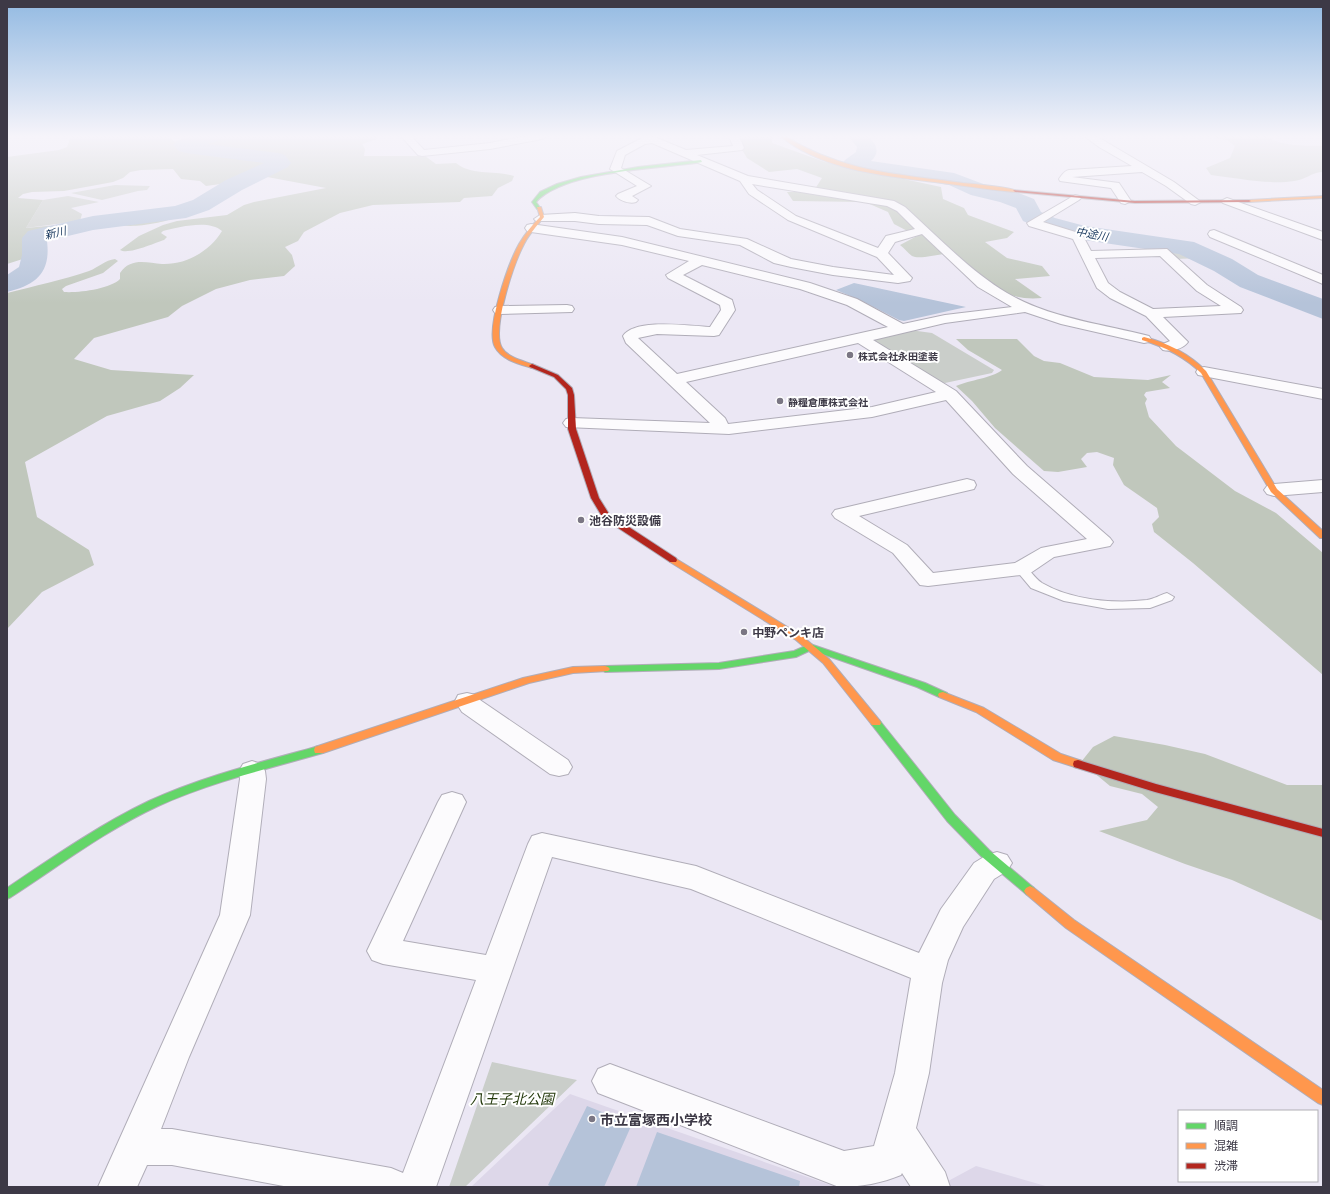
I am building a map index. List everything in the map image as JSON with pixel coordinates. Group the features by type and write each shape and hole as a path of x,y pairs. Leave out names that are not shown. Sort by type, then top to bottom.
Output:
{"street":[{"path":"547,192 537,196 534,202 542,213 540,219 531,228 510,266 495,337 499,351 510,358 546,372 564,382 571,395 572,423 595,498 606,516 810,647 826,661 951,818 967,836 997,863 1070,924 1323,1098"},
{"path":"632,192 622,196 632,200"},
{"path":"540,219 575,217 599,220 649,221 678,232 743,242 779,260 791,264 844,273 898,279 905,278 884,249 850,241 792,218 754,192"},
{"path":"818,192 890,203 901,209 983,284 1003,297 1026,308 1066,321 1144,339 1168,347 1190,358 1204,372 1274,490 1323,536"},
{"path":"1024,192 1125,202 1195,202 1323,197"},
{"path":"1119,192 1125,202"},
{"path":"1182,192 1195,202"},
{"path":"1075,198 1038,220 1078,237 1102,285 1114,295 1151,313 1180,342 1168,347"},
{"path":"1227,201 1323,236"},
{"path":"531,228 605,238 805,286 838,296 866,308 902,329"},
{"path":"884,249 894,237 924,230"},
{"path":"1214,234 1322,279"},
{"path":"1087,255 1163,252 1202,288 1236,310 1151,313"},
{"path":"701,260 673,274 727,303 728,310 714,332 648,330 633,333 630,336 631,340 718,422 719,429"},
{"path":"674,380 958,317 1026,308"},
{"path":"500,310 567,309"},
{"path":"860,338 950,394 1020,470 1103,542 1048,552 1021,569 928,580 900,549 842,514 968,485"},
{"path":"1204,372 1323,394"},
{"path":"572,423 719,429 751,427 872,412 950,394"},
{"path":"1274,490 1323,486"},
{"path":"7,894 98,834 137,812 176,794 323,749 542,676 573,670 704,668 796,654 810,647 921,685 980,710 1057,757 1155,788 1323,834"},
{"path":"467,700 471,706 559,767"},
{"path":"117,1187 172,1057 235,915 246,818 253,779 252,771"},
{"path":"452,802 383,951 496,970"},
{"path":"417,1187 542,844 696,878 930,971"},
{"path":"610,1081 844,1170 888,1162 912,1073 930,971 941,938 952,918 984,871 997,863"},
{"path":"897,1132 932,1185"},
{"path":"135,1147 172,1147 391,1187"}],"lane":[{"path":"1021,569 1036,585 1064,597 1108,605 1150,604 1167,597"}],"shaded area":[{"path":"7,192 41,192 23,194 18,198 43,200 26,228 88,222 32,236 28,239 29,257 7,264"},
{"path":"307,192 495,192 492,196 464,198 460,202 373,205 340,213 304,232 298,241 285,247 292,255 295,266 284,276 250,280 216,289 182,306 168,317 94,338 74,359 111,370 194,375 180,388 160,401 107,416 25,462 37,517 89,550 94,565 42,592 7,629 7,293 89,271 115,259 118,261 103,273 66,286 62,289 64,292 78,292 102,288 120,279 120,273 124,268 134,263 145,262 171,264 180,262 196,255 211,245 222,231 210,225 185,226 163,231 161,233 167,237 164,240 135,250 120,250 139,236 163,225 177,221 227,215 244,205"},
{"path":"787,192 942,192 943,199 964,208 968,215 1014,232 1007,238 985,242 1007,258 1042,266 1050,276 1015,279 1042,298 1027,298 1003,292 983,279 953,253 920,257 912,256 900,245 917,236 894,224 888,212 865,202 793,201"},
{"path":"165,217 174,218 146,225 129,226 117,224 126,221"},
{"path":"956,339 1017,339 1034,356 1044,361 1060,363 1094,377 1148,380 1171,375 1162,382 1170,388 1146,392 1144,395 1147,399 1145,403 1149,417 1176,446 1235,491 1276,513 1323,553 1323,675 1193,563 1154,532 1152,524 1159,517 1157,508 1124,485 1113,465 1114,458 1097,452 1087,453 1081,459 1087,467 1058,472 1044,471 995,428 972,401 956,386 993,375 1002,370 968,350"},
{"path":"1114,736 1205,754 1287,785 1323,785 1323,921 1232,880 1185,864 1099,831 1147,820 1158,807 1142,794 1110,786 1081,762 1093,747"},
{"name":"市立富塚西小学校","path":"570,1094 836,1187 471,1187"},
{"path":"976,1166 1049,1187 937,1187"}],"green space":[{"path":"78,192 135,192 102,200 71,193"},
{"path":"68,196 99,202 71,208 82,214 80,221 26,228 43,200"},
{"path":"1165,245 1202,255 1206,258 1174,259 1159,246"},
{"path":"910,330 932,333 994,370 992,373 945,383 937,381 873,342 875,338"},
{"name":"八王子北公園","path":"492,1062 577,1080 465,1187 449,1187"}],"water":[{"path":"854,283 966,307 904,321 899,320 860,300 836,290"},
{"path":"587,1106 632,1124 604,1187 552,1187 548,1185"},
{"path":"657,1132 800,1181 799,1187 636,1187"}],"waterway":[{"name":"新川","path":"7,284 23,278 32,268 35,255 34,238 37,236 93,223 178,213 201,205 223,192"},
{"name":"中途川","path":"986,192 1008,197 1026,204 1031,216 1047,223 1084,233 1185,247 1223,265 1249,281 1317,306 1323,310"}],"traffic: fast":[{"path":"539,208 534,202 545,192"},
{"path":"605,669 719,666 796,654 810,647 921,685 943,695"},
{"path":"876,723 951,818 985,853 1030,891"},
{"path":"7,894 110,827 153,804 176,794 247,770 319,750"}],"traffic: slow":[{"path":"1249,201 1323,197"},
{"path":"532,366 512,359 501,352 496,341 495,332 510,271 522,243 542,217 539,208"},
{"path":"1144,339 1177,351 1191,360 1204,372 1274,490 1323,536"},
{"path":"673,560 799,638 826,661 876,723"},
{"path":"319,750 527,680 573,670 605,669"},
{"path":"943,695 980,710 1057,757 1078,764"},
{"path":"1030,891 1070,924 1323,1098"}],"traffic: jam":[{"path":"1023,192 1135,202 1249,201"},
{"path":"532,366 556,376 569,388 571,395 572,429 595,498 606,516 673,560"},
{"path":"1078,764 1155,788 1323,833"}],"place":[{"name":"株式会社永田塗装","path":"850,355"},
{"name":"静糧倉庫株式会社","path":"780,401"},
{"name":"池谷防災設備","path":"581,520"},
{"name":"中野ペンキ店","path":"744,632"},
{"name":"市立富塚西小学校","path":"592,1119"}]}
